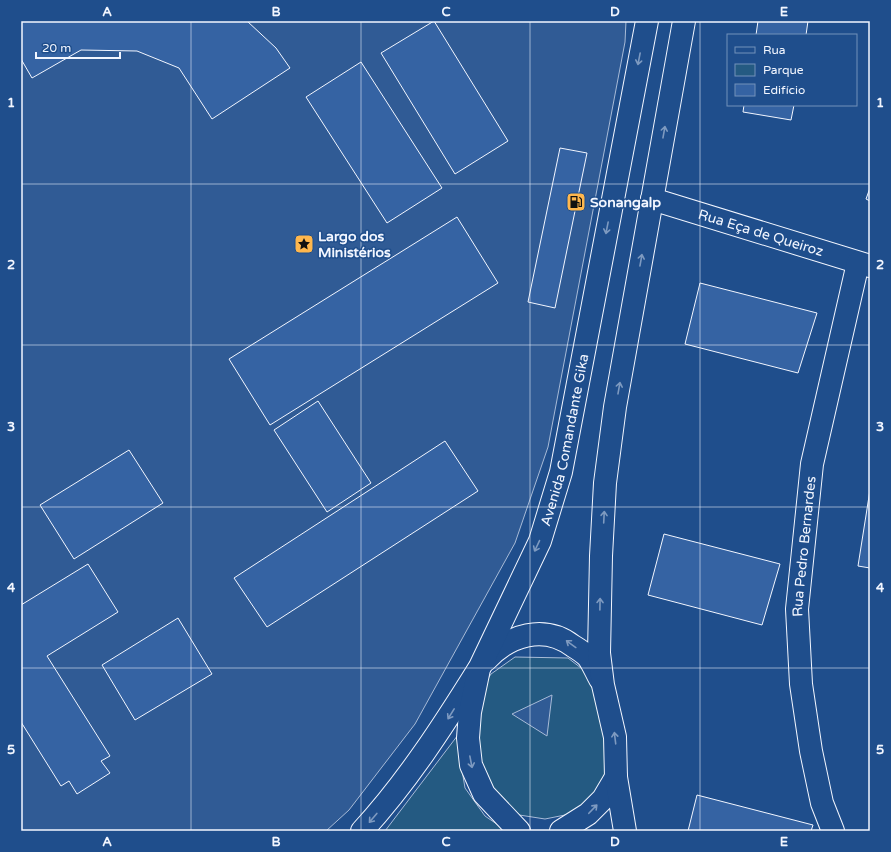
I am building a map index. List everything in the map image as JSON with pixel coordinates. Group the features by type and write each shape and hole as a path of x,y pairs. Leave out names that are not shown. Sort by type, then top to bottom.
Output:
{"street":[{"path":"625,831 616,776 615,737 603,685 599,653 601,556 605,483 615,408 684,21"},
{"name":"Avenida Comandante Gika","path":"519,831 484,794 471,766 468,738 470,712 478,669 540,541 561,472 644,26"},
{"name":"Rua Eça de Queiroz","path":"652,199 864,264"},
{"name":"Rua Pedro Bernardes","path":"833,831 822,803 811,751 801,684 797,609 812,464 864,264"},
{"path":"362,831 410,773 446,721 478,669 492,654 510,640 539,633 564,639 587,656 603,685"},
{"path":"561,831 588,814 603,799 616,776"}],"green space":[{"path":"515,657 568,658 594,678 607,736 605,792 570,814 545,819 513,814 476,769 478,694 491,674"},
{"path":"461,731 460,758 465,788 485,816 507,831 385,831"}],"shaded area":[{"name":"Largo dos Ministérios","path":"21,21 626,21 625,42 548,447 515,543 415,724 349,810 326,831 21,831"},
{"path":"552,695 547,736 512,714"}],"building":[{"path":"21,21 247,21 276,48 290,68 212,119 179,68 137,51 81,50 32,78 21,59"},
{"path":"434,21 508,141 455,174 381,53"},
{"path":"758,21 808,21 806,34 756,34"},
{"path":"361,62 442,188 387,223 306,97"},
{"path":"744,106 794,106 791,120 743,112"},
{"path":"560,148 587,153 555,308 528,302"},
{"path":"870,188 870,201 866,199"},
{"path":"457,217 498,283 270,425 229,359"},
{"path":"700,283 817,313 798,373 685,344"},
{"path":"318,401 371,483 327,512 274,430"},
{"path":"445,441 478,491 267,627 234,578"},
{"path":"129,450 163,503 74,559 40,505"},
{"path":"870,490 870,568 858,566"},
{"path":"664,534 780,564 762,625 648,595"},
{"path":"88,564 118,612 47,656 110,756 101,761 110,773 77,794 69,781 61,786 21,722 21,605"},
{"path":"178,618 212,674 135,720 102,665"},
{"path":"697,795 813,825 811,831 688,831"}],"place":[{"name":"Sonangalp","path":"576,202"},
{"name":"Largo dos Ministérios","path":"304,244"}]}
